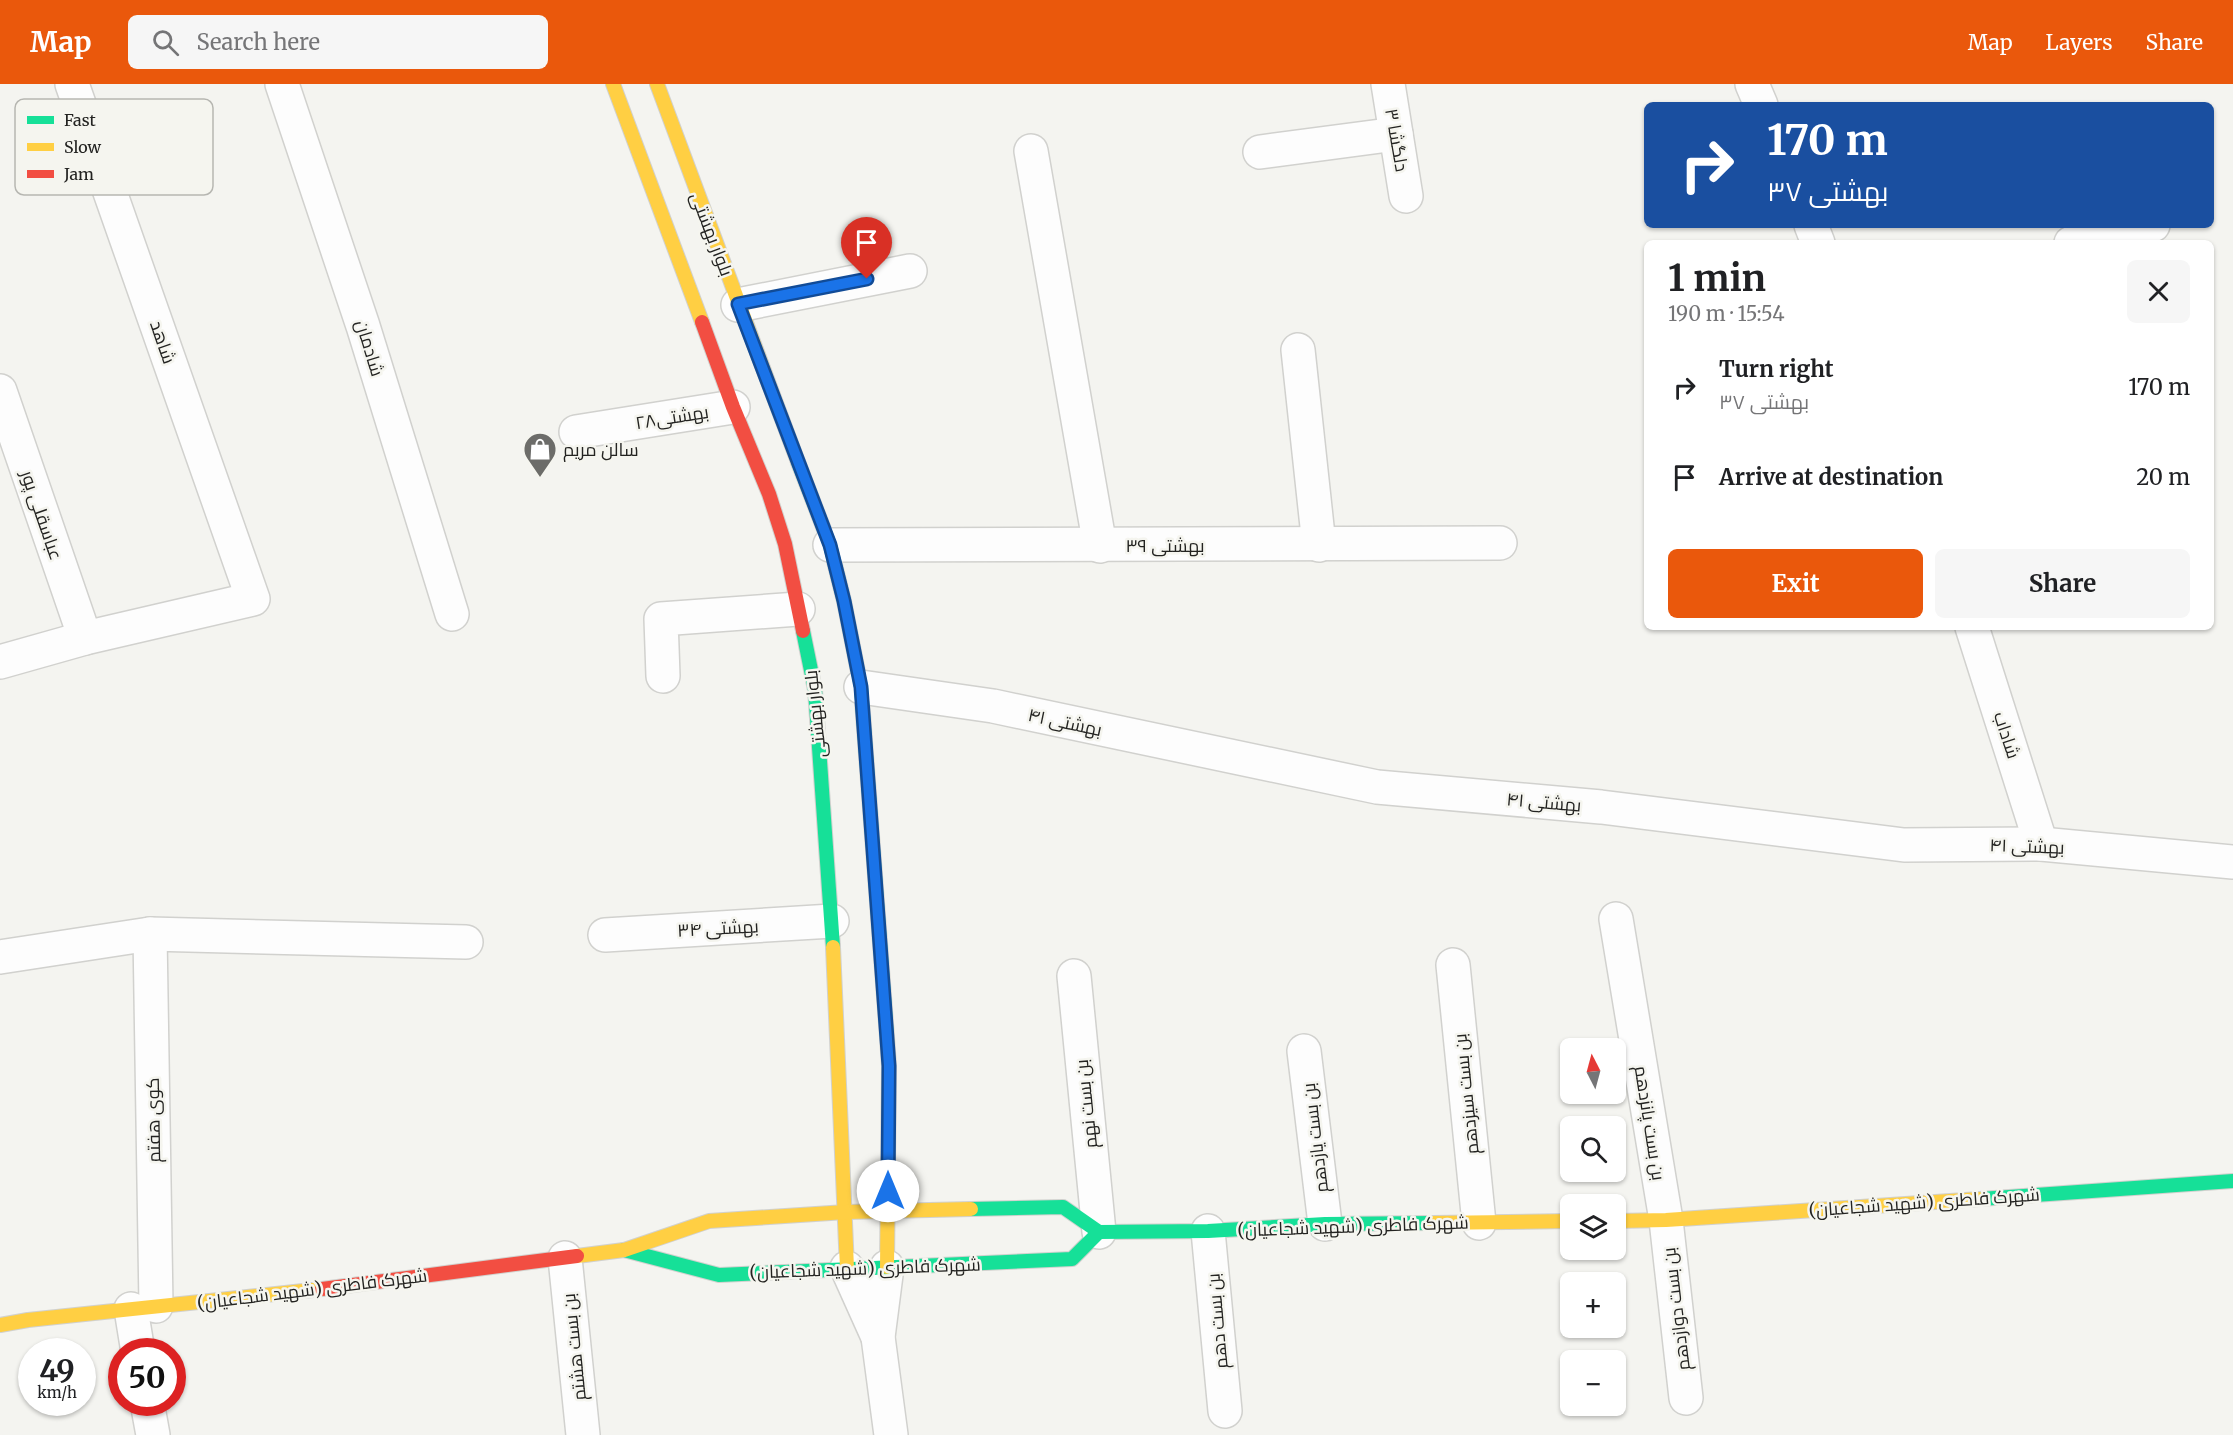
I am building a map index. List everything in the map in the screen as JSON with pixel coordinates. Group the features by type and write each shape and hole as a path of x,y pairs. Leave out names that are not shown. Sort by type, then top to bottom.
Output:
{"main road":[{"name":"بلوار بهشتی","path":"613,84 769,494 785,544 815,690 832,921 847,1268"},
{"name":"بلوار بهشتی","path":"657,84 830,545 861,687 889,1066 887,1267"},
{"name":"شهرک فاطری (شهید شجاعیان)","path":"1626,1221 1666,1220 2233,1181"},
{"name":"شهرک فاطری (شهید شجاعیان)","path":"0,1325 28,1320 324,1289 624,1250 709,1221 846,1212 1063,1207 1099,1232 1208,1230 1325,1224 1560,1221"},
{"name":"شهرک فاطری (شهید شجاعیان)","path":"624,1250 720,1275 1072,1259 1099,1232"}],"street":[{"name":"شاهد","path":"72,84 77,99"},
{"name":"شادمان","path":"282,84 363,326 452,614"},
{"name":"دلگشا ۳","path":"1388,84 1406,196"},
{"path":"1752,84 1760,102"},
{"path":"1260,152 1396,134"},
{"path":"1031,151 1100,546"},
{"name":"شاهد","path":"85,638 253,599 111,195"},
{"path":"2086,240 2140,228"},
{"path":"738,304 910,271"},
{"path":"1298,350 1319,545"},
{"name":"عباسقلی پور","path":"3,407 85,638"},
{"name":"بهشتی۲۸","path":"576,432 734,407"},
{"name":"بهشتی ۳۹","path":"830,545 1100,546 1500,543"},
{"path":"663,676 661,619 798,609"},
{"name":"شاداب","path":"1981,630 2042,844"},
{"path":"0,662 85,638"},
{"name":"بهشتی ۴۱","path":"861,687 993,706 1377,787 1601,807 1904,845 2042,844 2233,862"},
{"name":"بن بست پانزدهم","path":"1616,920 1666,1220"},
{"name":"بهشتی ۳۴","path":"605,934 832,921"},
{"path":"0,957 150,934 466,942"},
{"name":"کوی هفتم","path":"140,1338 144,1308 150,934"},
{"name":"بن بست سیزدهم","path":"1453,965 1479,1223"},
{"name":"بن بست نهم","path":"1074,976 1099,1232"},
{"name":"بن بست یازدهم","path":"1304,1051 1325,1224"},
{"name":"بن بست دوازدهم","path":"1666,1220 1686,1398"},
{"name":"بن بست دهم","path":"1208,1230 1225,1411"},
{"name":"بن بست هشتم","path":"565,1258 583,1435"},
{"path":"887,1267 878,1337 891,1435"},
{"path":"847,1268 878,1337"},
{"path":"150,1416 153,1435"}],"traffic: fast":[{"path":"798,462 830,545 861,687 887,1037"},
{"path":"803,631 815,690 833,947"},
{"path":"1980,1199 2233,1181"},
{"path":"971,1209 1063,1207 1099,1232 1208,1231 1325,1224 1433,1223"},
{"path":"624,1250 719,1275 1072,1259 1099,1232"}],"traffic: slow":[{"path":"613,84 702,322"},
{"path":"657,84 798,462"},
{"path":"833,947 847,1268"},
{"path":"887,1037 889,1066 887,1267"},
{"path":"1626,1221 1980,1199"},
{"path":"577,1256 624,1250 709,1221 846,1212 971,1209"},
{"path":"1433,1223 1560,1221"},
{"path":"0,1325 28,1320 322,1289"}],"traffic: jam":[{"path":"702,322 733,407 769,494 785,544 803,631"},
{"path":"322,1289 577,1256"}],"place":[{"name":"سالن مریم","path":"540,478"}],"route":[{"path":"867,279 738,304 830,545 861,687 889,1066 888,1191"}]}
